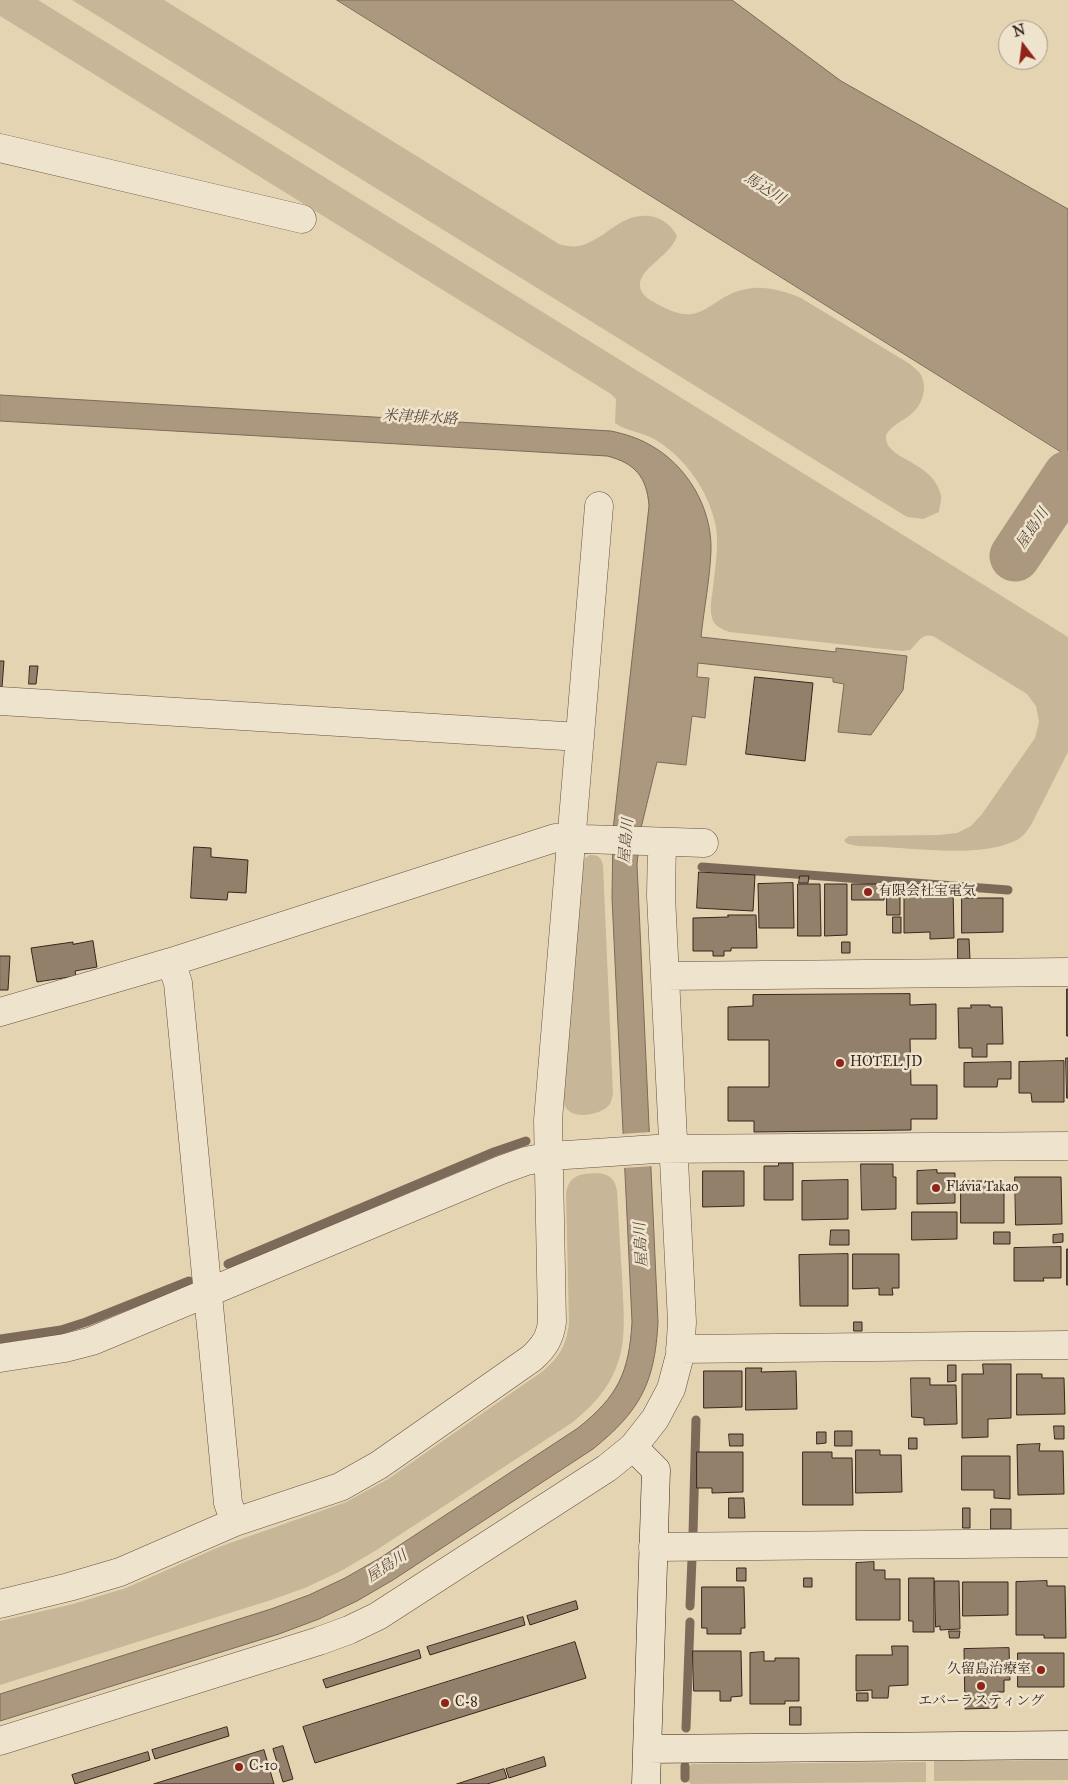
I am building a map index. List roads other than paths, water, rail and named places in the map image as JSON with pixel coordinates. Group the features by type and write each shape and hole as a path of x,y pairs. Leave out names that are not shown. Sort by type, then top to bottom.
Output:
{"street":[{"path":"0,148 302,219"},
{"path":"0,1604 120,1572 235,1522 319,1495 360,1476 379,1465 543,1349 550,1336 552,1322 548,1120 580,839 580,737 599,506"},
{"path":"0,701 580,737"},
{"path":"0,1012 171,962 555,838 704,843"},
{"path":"0,1741 294,1649 349,1630 378,1616 406,1600 607,1468 633,1447 654,1420 671,1389 680,1349 682,1322 665,1149 665,976 661,896 655,842"},
{"path":"171,962 178,983 228,1504 235,1522"},
{"path":"665,976 1068,972"},
{"path":"0,1358 65,1348 92,1341 501,1170 548,1156 665,1149 1068,1146"},
{"path":"680,1349 1068,1345"},
{"path":"633,1447 656,1470 646,1784"},
{"path":"653,1547 1068,1543"},
{"path":"647,1749 1068,1745"}],"water":[{"name":"馬込川","path":"337,0 732,0 841,81 1068,209 1068,456"},
{"path":"0,395 611,431 626,435 650,445 675,464 695,489 702,504 710,534 711,550 701,637 836,652 836,648 907,656 903,690 871,735 838,732 844,684 833,682 833,678 698,663 697,677 709,678 705,718 692,716 686,765 657,762 641,828 637,864 658,1322 649,1379 642,1394 623,1422 593,1449 393,1580 357,1601 319,1619 279,1634 0,1721 0,1694 271,1609 309,1595 345,1578 380,1558 578,1428 603,1405 619,1382 628,1356 632,1322 612,898 613,830 649,506 646,487 638,473 625,463 607,456 0,421"}],"waterway":[{"name":"屋島川","path":"1015,556 1068,476"},
{"path":"702,867 1008,890"},
{"path":"228,1264 494,1152 526,1141"},
{"path":"0,1339 61,1330 189,1281"},
{"path":"693,1534 696,1420"},
{"path":"690,1606 692,1559"},
{"path":"686,1728 690,1622"},
{"path":"685,1766 685,1778"}],"place":[{"name":"有限会社宝電気","path":"868,892"},
{"name":"HOTEL JD","path":"840,1063"},
{"name":"Flávia Takao","path":"936,1188"},
{"name":"久留島治療室","path":"1041,1670"},
{"name":"エバーラスティング","path":"981,1686"},
{"name":"C-8","path":"445,1703"},
{"name":"C-10","path":"239,1767"}],"water label":[{"name":"米津排水路","path":"420,418"}]}
